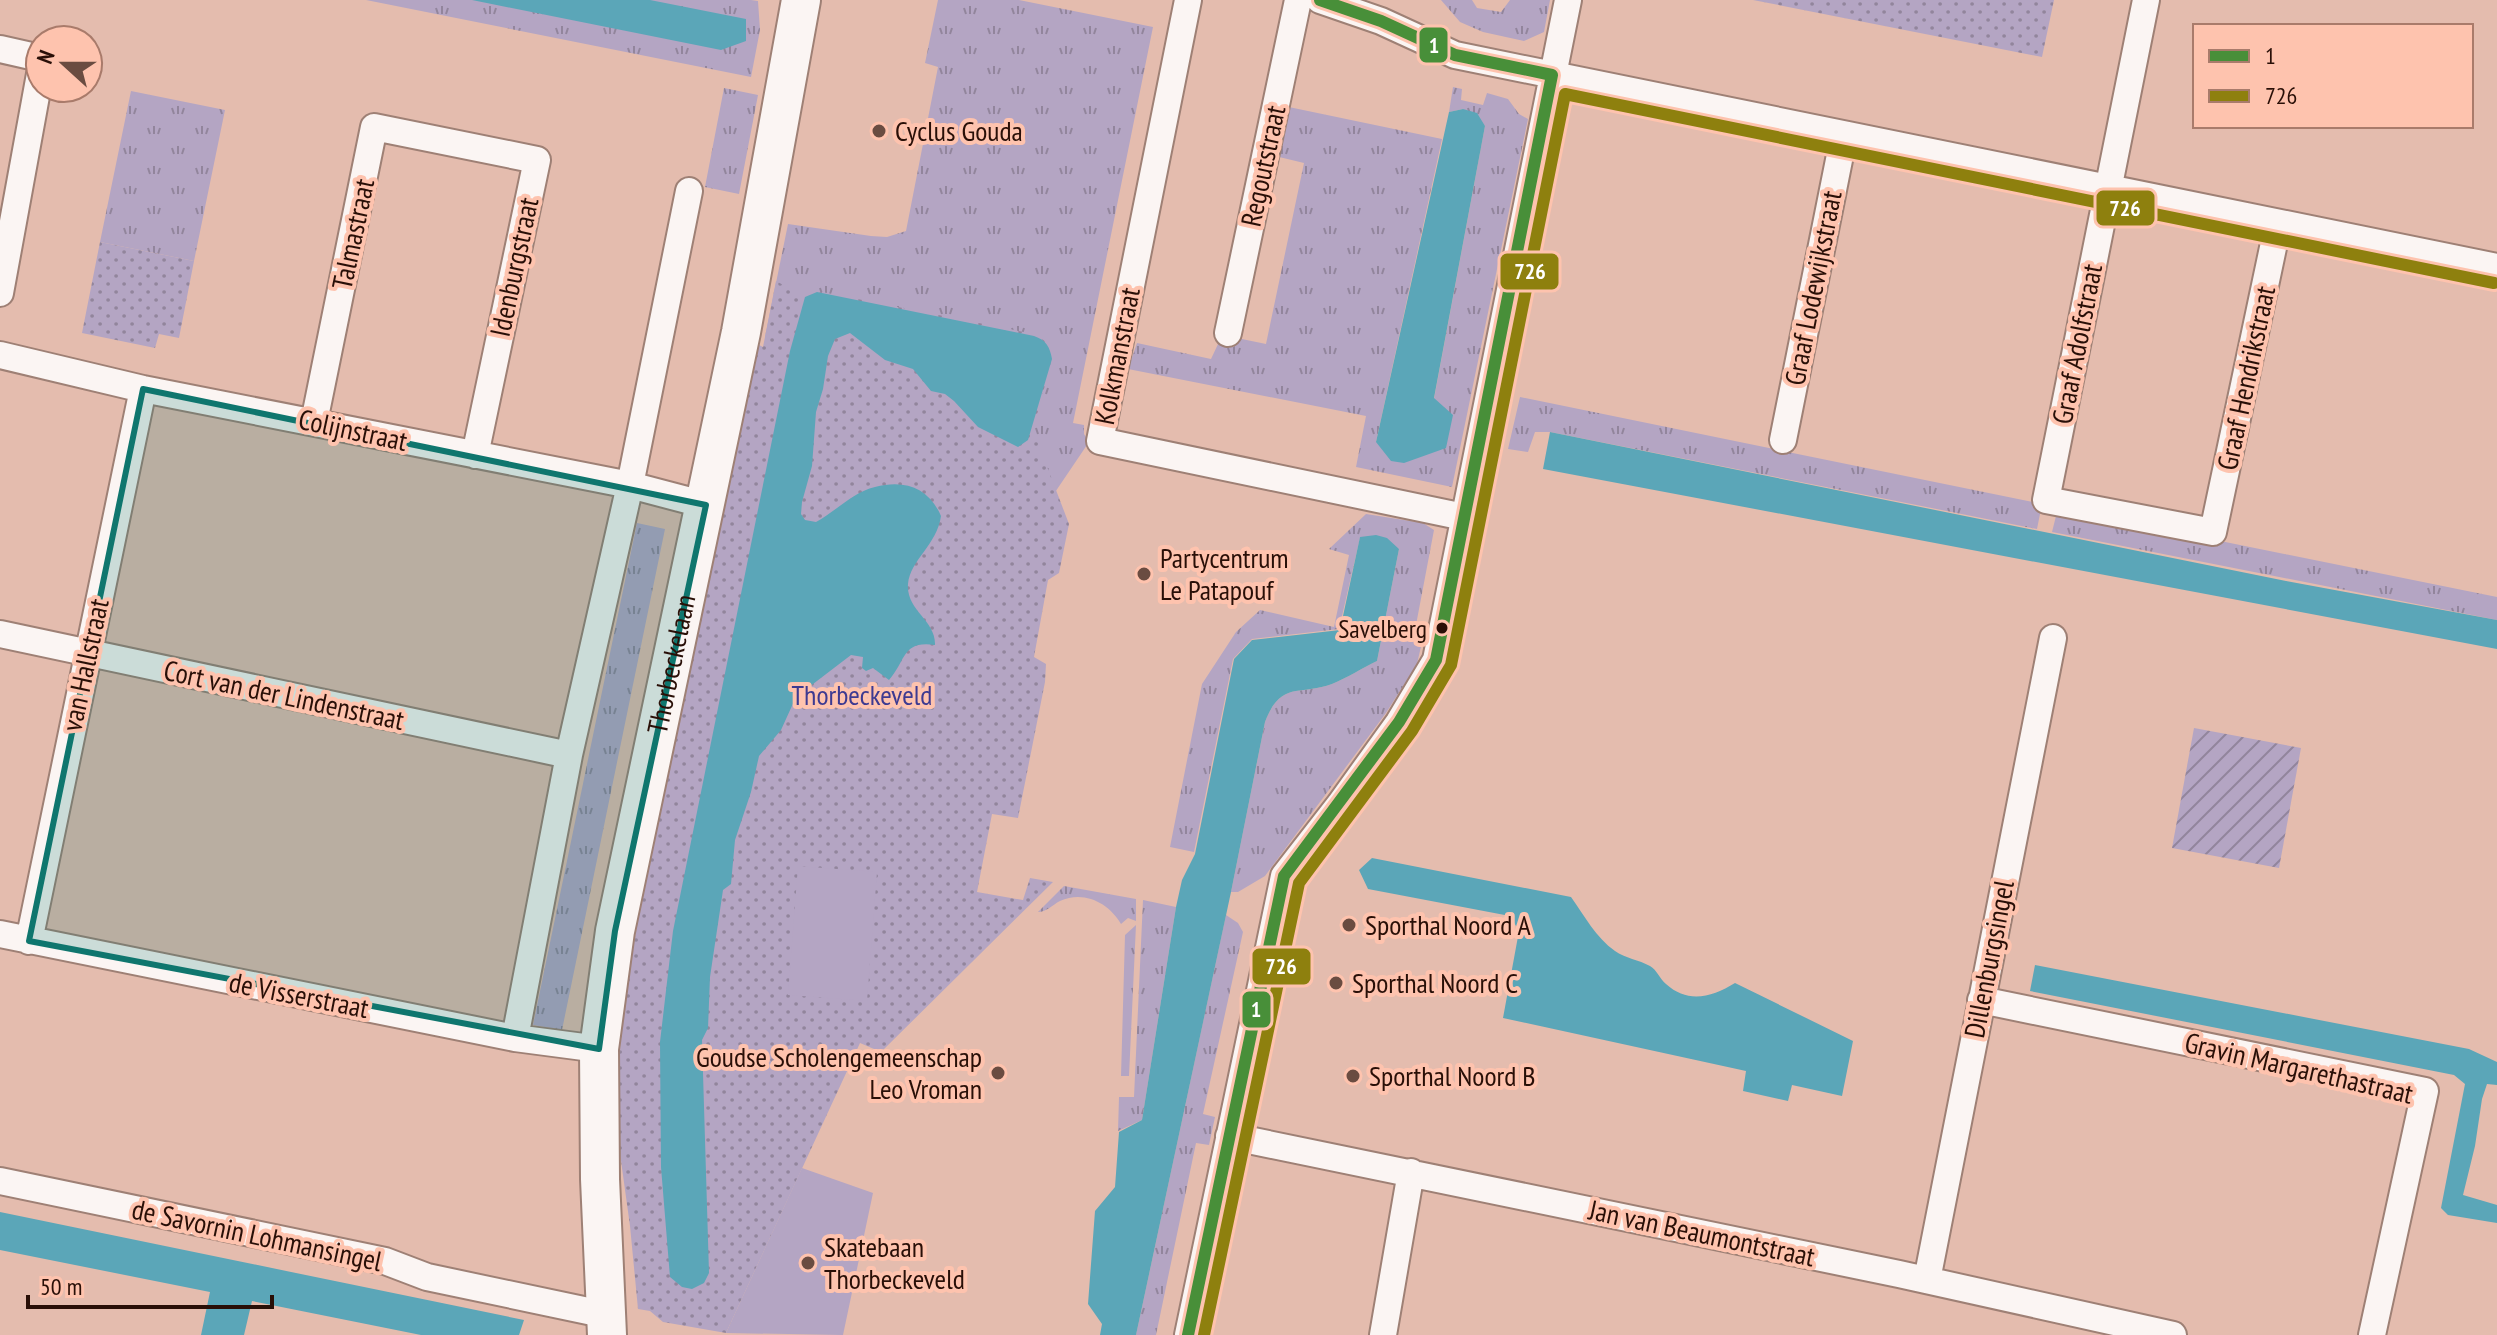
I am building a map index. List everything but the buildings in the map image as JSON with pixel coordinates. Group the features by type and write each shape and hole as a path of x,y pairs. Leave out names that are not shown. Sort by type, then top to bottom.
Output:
{"main road":[{"name":"Thorbeckelaan","path":"607,1325 600,1179 599,1049 615,931 706,505 801,0"}],"street":[{"name":"Kolkmanstraat","path":"1188,0 1100,441 1464,517"},
{"name":"Regoutstraat","path":"1228,333 1298,0"},
{"path":"1320,0 1381,21 1455,55 2497,267"},
{"path":"1188,1335 1284,876 1399,722 1436,660 1568,0"},
{"name":"Graaf Adolfstraat","path":"2146,0 2046,500 2213,532"},
{"path":"0,49 24,54"},
{"path":"0,293 35,104"},
{"name":"Talmastraat","path":"314,422 374,127 456,144"},
{"name":"Graaf Lodewijkstraat","path":"1783,440 1844,135"},
{"name":"Idenburgstraat","path":"456,144 537,160 475,455"},
{"path":"515,1038 569,755 630,485 689,191"},
{"name":"Graaf Hendrikstraat","path":"2213,532 2278,224"},
{"name":"Colijnstraat","path":"0,355 143,389 630,485 706,505"},
{"name":"van Hallstraat","path":"29,941 143,389"},
{"name":"Cort van der Lindenstraat","path":"0,634 569,755"},
{"name":"Dillenburgsingel","path":"1927,1280 2053,638"},
{"name":"de Visserstraat","path":"0,934 515,1038 599,1049"},
{"name":"Gravin Margarethastraat","path":"1981,1000 2425,1091 2372,1335"},
{"name":"Jan van Beaumontstraat","path":"1229,1136 1927,1280 2173,1335"},
{"path":"1383,1335 1411,1172"},
{"name":"de Savornin Lohmansingel","path":"0,1181 385,1261 427,1277 607,1325"}],"highlighted area":[{"path":"143,389 706,505 615,931 599,1049 29,941"}],"green space":[{"path":"366,0 751,0 758,1 760,30 751,77"},
{"path":"938,0 1019,0 1153,27 1073,423 1084,425 1084,434 1089,442 1039,516 765,337 788,224 887,237 906,231 938,67 925,63"},
{"path":"1441,0 1472,0 1477,8 1501,12 1510,0 1550,0 1544,32 1524,41 1483,32 1460,22"},
{"path":"1753,0 2054,0 2042,57"},
{"path":"1453,87 1462,89 1461,100 1483,105 1487,93 1508,99 1519,114 1528,119 1452,487 1356,467 1366,416 1128,369 1137,343 1211,359 1219,342 1234,347 1237,338 1266,344 1304,163 1275,156 1284,106 1442,139 1376,442 1434,399 1485,126 1463,109 1449,112"},
{"path":"724,88 758,95 739,194 705,187"},
{"path":"131,91 225,110 194,261 100,242"},
{"path":"100,242 194,261 179,338 159,334 155,348 82,333"},
{"name":"Thorbeckeveld","path":"776,281 805,297 822,292 1034,334 1049,347 1052,359 1033,430 1069,524 1059,573 1048,580 1034,657 1046,664 1045,682 1018,818 992,814 977,892 1023,900 1030,878 1053,882 881,1052 860,1043 726,1333 663,1322 650,1311 638,1309 618,1139 621,1011 664,783 755,343 763,347"},
{"path":"1520,397 2042,504 2037,529 1550,432 1535,432 1528,452 1508,449"},
{"path":"2058,508 2497,597 2497,620 2052,532"},
{"path":"1366,514 1423,523 1434,530 1416,625 1425,629 1417,664 1386,713 1265,876 1238,892 1231,892 1265,722 1271,709 1285,695 1332,684 1377,661 1399,549 1360,538 1339,629 1252,639 1233,659 1194,852 1170,847 1202,684 1236,632 1260,610 1334,627 1349,555 1329,549"},
{"path":"637,523 665,529 562,1030 533,1025"},
{"path":"2194,728 2301,748 2279,868 2172,848"},
{"path":"798,866 877,872 867,1001 788,995"},
{"path":"1064,886 1136,899 1136,921 1128,918 1121,924 1103,905 1078,897 1060,901 1038,912"},
{"path":"1143,900 1176,907 1142,1120 1118,1131 1119,1097 1134,1097"},
{"path":"1226,915 1238,923 1243,932 1203,1114 1215,1117 1209,1145 1196,1143 1156,1335 1136,1335"},
{"path":"1136,925 1129,1076 1121,1076 1125,935"},
{"name":"Skatebaan Thorbeckeveld","path":"802,1168 873,1193 843,1335 726,1333"}],"water":[{"path":"472,0 650,0 746,19 746,41 721,50"},
{"path":"1463,109 1477,113 1485,126 1434,398 1453,415 1446,448 1404,463 1391,461 1376,442 1449,112"},
{"path":"817,292 1034,336 1047,344 1052,359 1028,440 1018,447 978,427 945,394 931,391 913,369 885,360 850,333 835,339 828,356 816,412 812,466 801,514 805,520 816,522 859,493 886,485 906,485 923,492 941,516 939,526 913,567 908,584 912,601 931,629 935,645 924,644 910,649 889,680 873,668 866,671 862,668 863,657 851,655 796,697 781,730 759,756 735,840 731,884 723,890 710,977 708,1028 702,1040 709,1273 704,1283 692,1289 682,1287 670,1277 661,1167 660,1042 673,931 790,351 805,297"},
{"path":"1550,432 2286,581 2497,620 2497,649 1543,469"},
{"path":"1376,535 1387,538 1399,549 1377,661 1332,684 1285,695 1271,709 1265,722 1136,1335 1100,1335 1102,1324 1088,1304 1095,1211 1115,1187 1119,1132 1142,1120 1176,907 1182,880 1195,854 1234,659 1252,640 1340,630 1360,537"},
{"path":"1372,858 1571,897 1608,946 1650,966 1674,990 1691,996 1709,995 1735,983 1853,1041 1842,1096 1792,1085 1788,1101 1743,1091 1746,1071 1503,1018 1519,931 1510,916 1368,889 1359,870"},
{"path":"2035,965 2469,1049 2497,1062 2497,1085 2487,1084 2482,1099 2463,1195 2497,1205 2497,1223 2448,1215 2441,1208 2465,1084 2454,1075 2030,991"},
{"path":"0,1212 524,1320 519,1335 421,1335 252,1301 244,1335 201,1335 210,1292 0,1250"}],"transit line":[{"name":"1","path":"1320,0 1381,21 1455,55 1552,75"},
{"name":"1","path":"1188,1335 1284,876 1399,722 1436,660 1552,75"},
{"name":"726","path":"1204,1335 1299,883 1412,731 1451,665 1565,94 2494,283"}],"place":[{"name":"Cyclus Gouda","path":"879,131"},
{"name":"Partycentrum Le Patapouf","path":"1144,574"},
{"name":"Savelberg","path":"1442,628"},
{"name":"Sporthal Noord A","path":"1349,925"},
{"name":"Sporthal Noord C","path":"1336,983"},
{"name":"Goudse Scholengemeenschap Leo Vroman","path":"998,1073"},
{"name":"Sporthal Noord B","path":"1353,1076"},
{"name":"Skatebaan Thorbeckeveld","path":"808,1263"}]}
